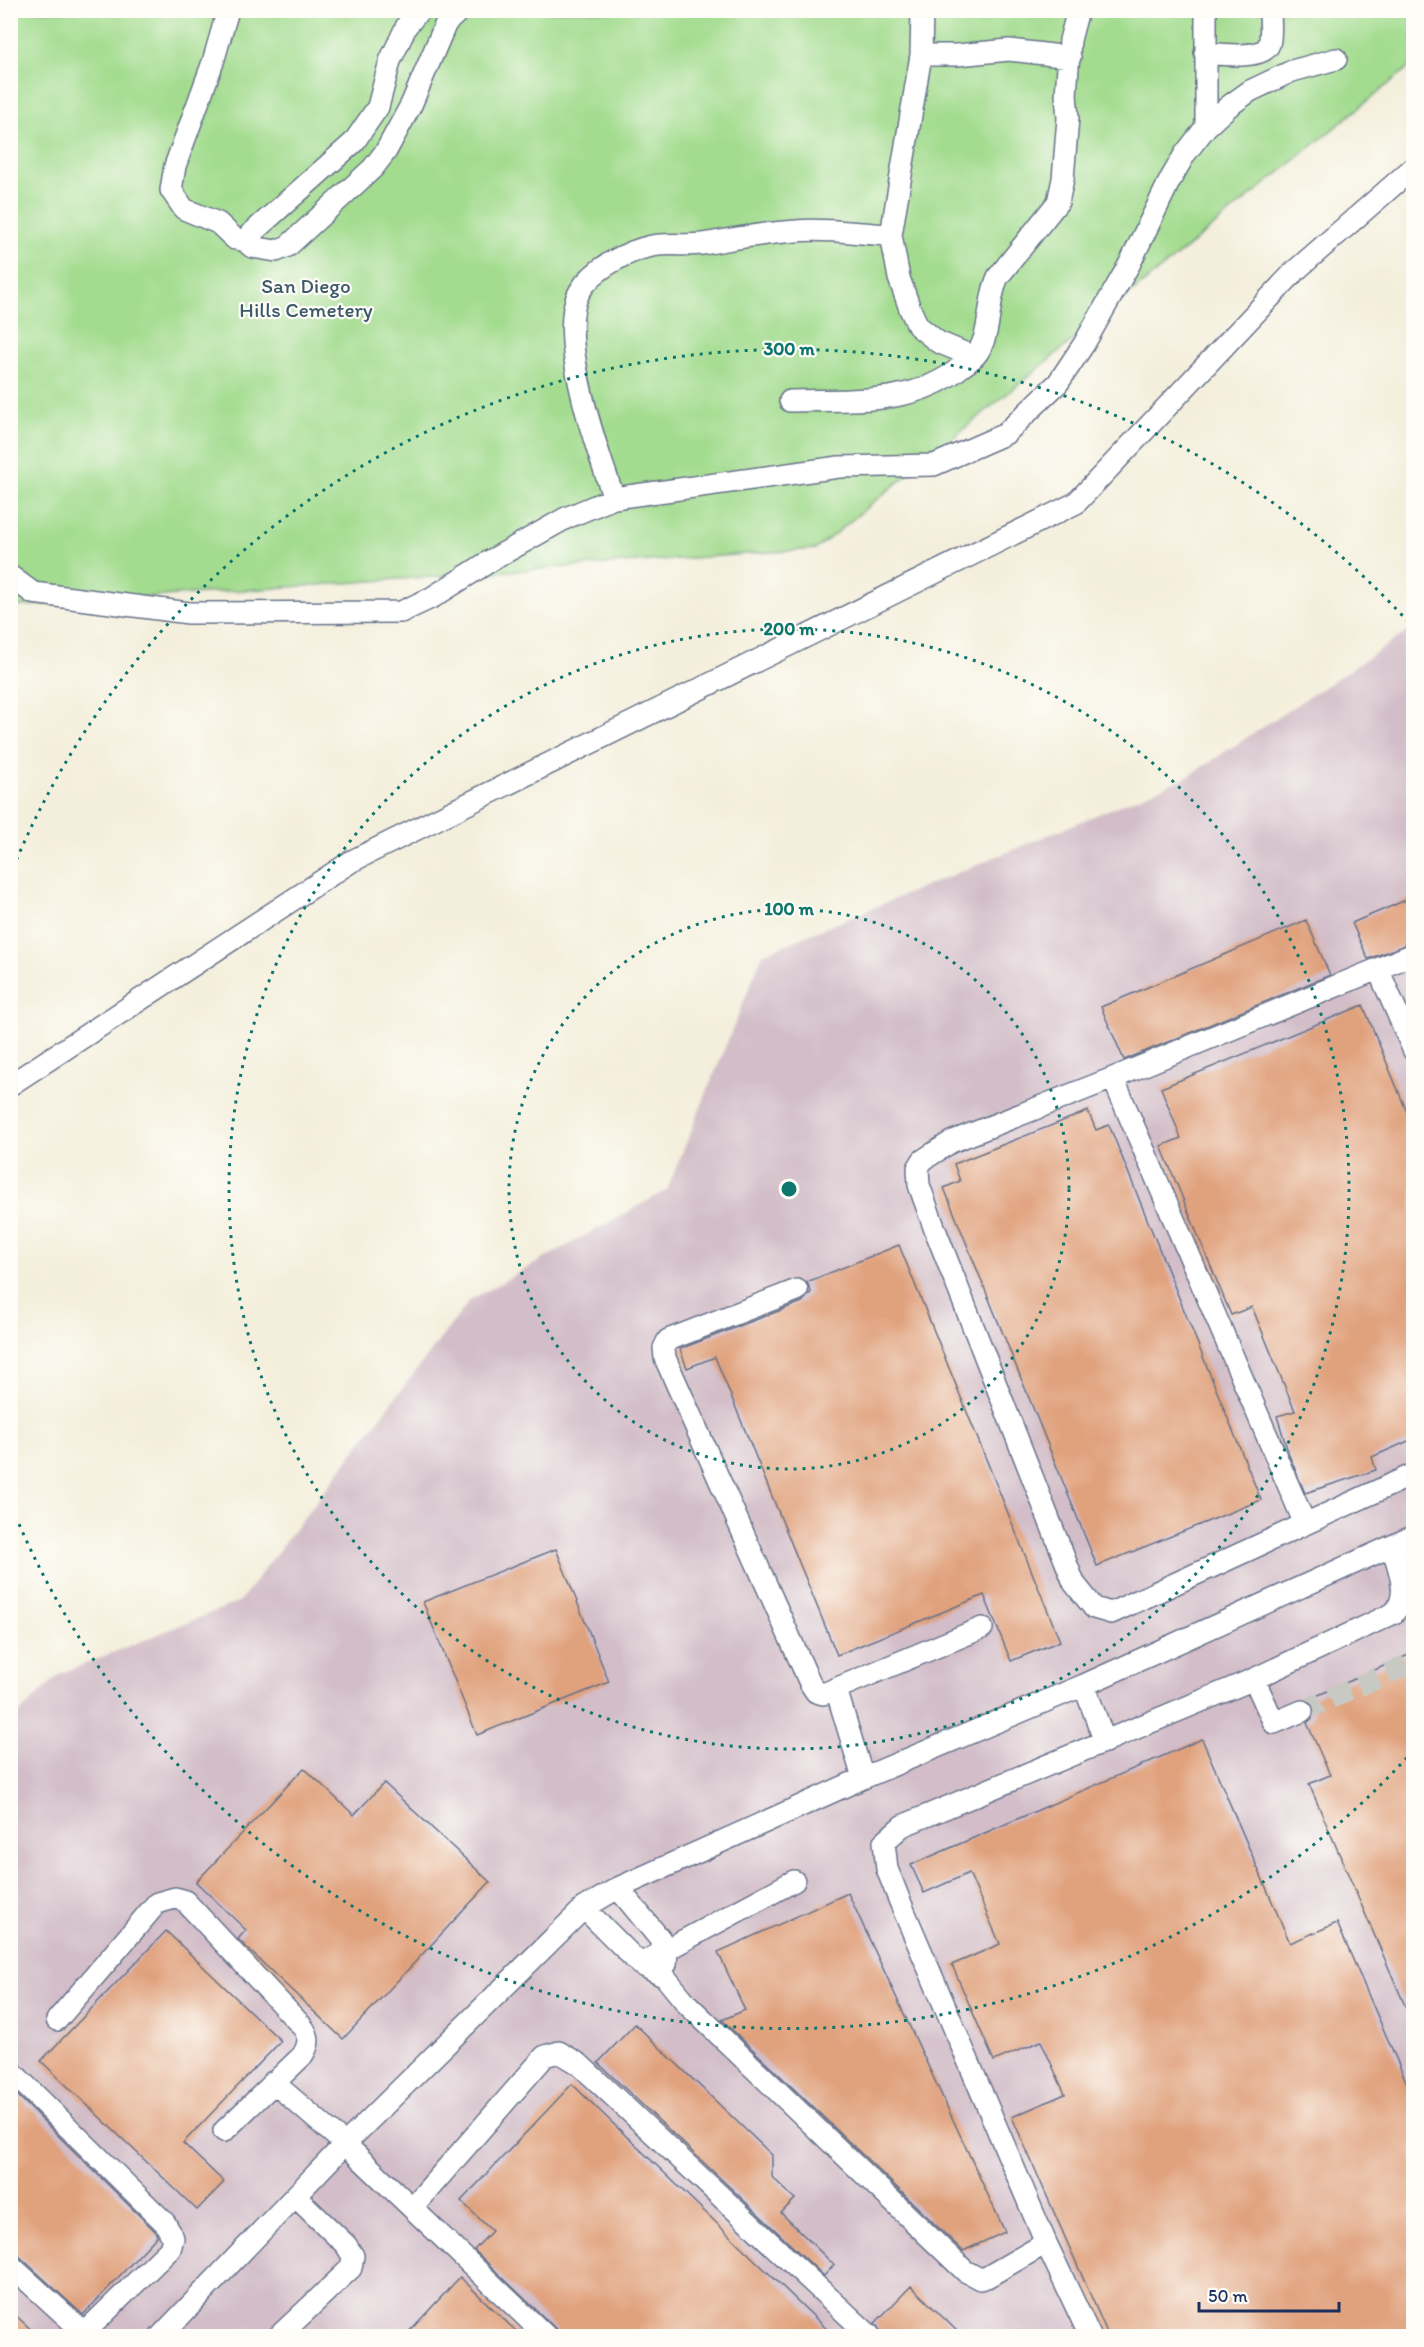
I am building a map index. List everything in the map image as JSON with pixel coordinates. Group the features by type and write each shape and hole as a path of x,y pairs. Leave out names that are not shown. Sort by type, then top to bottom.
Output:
{"street":[{"path":"228,10 213,62 175,166 171,190 184,209 218,223 235,239 244,240 252,247 276,251 288,246 373,168 386,151 453,17 421,10 407,25 390,61 378,106 354,142 244,240"},
{"path":"922,10 921,55 891,235 899,278 918,326 938,342 974,357"},
{"path":"790,401 898,397 927,389 948,379 978,353 998,277 1058,202 1064,169 1068,118 1066,94 1070,40 1078,10"},
{"path":"1206,10 1206,127"},
{"path":"1205,53 1254,54 1264,51 1269,45 1270,10"},
{"path":"921,55 957,56 1009,50 1070,57"},
{"path":"10,591 189,613 401,612 432,597 566,518 614,498 839,467 934,465 1005,434 1058,383 1084,344 1130,263 1185,154 1206,127 1250,91 1292,71 1336,58"},
{"path":"10,1085 352,861 1076,503 1295,271 1413,167"},
{"path":"614,498 594,442 575,361 573,316 580,292 595,275 622,257 652,246 698,245 798,230 891,235"},
{"path":"10,576 33,593"},
{"path":"1413,954 951,1142 923,1160 918,1168 919,1185 934,1227 1074,1583 1094,1608 1110,1613 1413,1474"},
{"path":"1378,969 1413,1051"},
{"path":"1113,1078 1305,1524"},
{"path":"797,1290 668,1340 664,1348 665,1358 810,1683 816,1692 822,1695 982,1628"},
{"path":"161,2337 345,2144 584,1908 618,1888 863,1778 1083,1685 1413,1536"},
{"path":"1090,2337 1046,2243 901,1904 887,1869 884,1842 902,1826 1254,1679 1394,1613 1400,1607 1403,1591 1392,1546"},
{"path":"1254,1679 1274,1723 1302,1711"},
{"path":"1083,1685 1104,1742"},
{"path":"836,1689 863,1778"},
{"path":"640,1964 794,1881"},
{"path":"618,1888 660,1939 667,1951 665,1977"},
{"path":"57,2020 157,1903 180,1899 189,1904 306,2032 308,2047 302,2056 224,2131"},
{"path":"584,1908 640,1964 665,1977 688,2005 965,2271 980,2279 987,2277 1046,2243"},
{"path":"411,2208 545,2056 559,2052 579,2064 870,2337"},
{"path":"10,2070 165,2223 173,2240 170,2249 84,2335 10,2265"},
{"path":"273,2082 345,2144 546,2337"},
{"path":"279,2337 351,2268 353,2256 346,2245 294,2196"}],"shaded area":[{"path":"1413,628 1413,2336 11,2336 11,1721 60,1674 240,1601 470,1300 667,1190 763,954 1187,777"}],"green space":[{"name":"San Diego Hills Cemetery","path":"11,11 1413,11 1413,64 816,549 11,607"}],"building":[{"path":"1413,897 1413,942 1368,959 1352,923"},
{"path":"1306,920 1330,975 1124,1060 1101,1007"},
{"path":"1363,1005 1413,1127 1413,1439 1372,1457 1376,1470 1305,1493 1289,1455 1277,1416 1295,1411 1252,1307 1231,1315 1161,1146 1181,1138 1161,1088"},
{"path":"1088,1111 1096,1130 1109,1125 1261,1500 1097,1566 944,1188 960,1181 954,1164"},
{"path":"899,1245 1060,1641 1011,1661 984,1595 837,1655 715,1357 687,1368 680,1349 802,1302 811,1292 807,1282"},
{"path":"556,1549 609,1682 477,1735 423,1602"},
{"path":"1413,1653 1413,2024 1309,1784 1330,1775 1307,1723 1315,1712 1313,1705 1307,1700"},
{"path":"1202,1739 1290,1943 1337,1923 1409,2088 1413,2087 1413,2337 1109,2337 1012,2117 1065,2094 1041,2041 994,2061 952,1965 1000,1944 969,1873 924,1893 911,1865"},
{"path":"304,1768 354,1815 384,1783 490,1882 343,2039 238,1939 246,1930 196,1882"},
{"path":"848,1893 1005,2232 963,2251 722,2020 745,2010 718,1952"},
{"path":"166,1931 281,2041 183,2143 224,2182 197,2210 41,2061"},
{"path":"635,2024 772,2155 772,2177 795,2199 781,2213 834,2265 824,2276 598,2063"},
{"path":"572,2084 835,2337 564,2337 474,2250 492,2231 461,2201"},
{"path":"16,2094 155,2231 157,2236 83,2315 19,2256 10,2253 10,2101"},
{"path":"460,2277 522,2337 404,2337"},
{"path":"911,2286 963,2337 885,2337 875,2323"},
{"path":"10,2310 39,2337 10,2337"}],"tunnel":[{"path":"1302,1711 1414,1662"}]}
